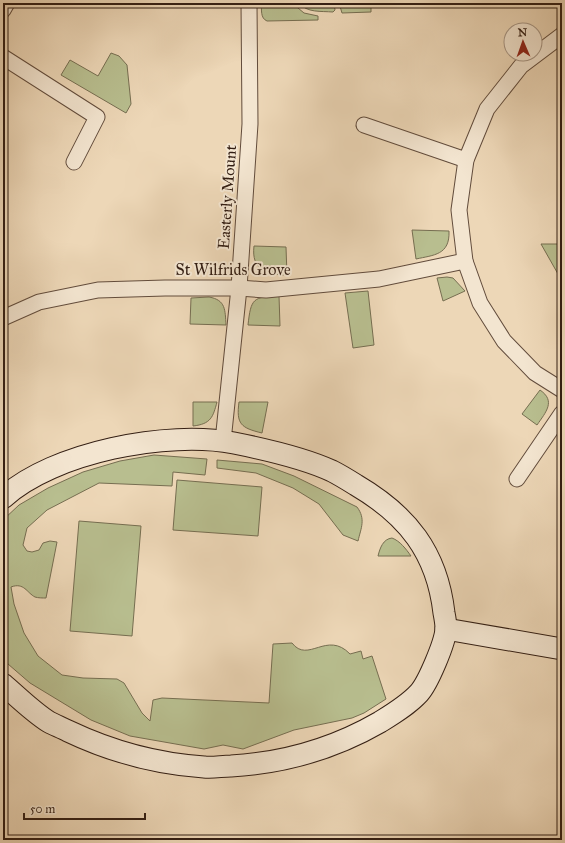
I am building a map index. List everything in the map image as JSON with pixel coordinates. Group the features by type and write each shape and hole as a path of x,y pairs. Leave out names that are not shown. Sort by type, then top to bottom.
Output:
{"street":[{"path":"3,10 7,3"},
{"name":"Easterly Mount","path":"223,441 239,288 250,124 249,3"},
{"path":"562,35 521,66 487,109 466,160 459,210 465,261 480,303 504,341 535,373 562,390"},
{"path":"3,57 97,117 74,162"},
{"path":"364,125 466,160"},
{"name":"St Wilfrids Grove","path":"3,318 39,302 98,290 239,288 266,290 379,280 465,261"},
{"path":"517,478 562,413"},
{"path":"3,498 40,473 78,458 118,447 154,441 223,441 259,448 300,459 332,471 388,506 418,539 432,563 442,594 446,629 436,662 420,692 396,712 363,732 324,748 285,759 245,765 205,767 166,762 126,753 85,739 48,722 3,684"},
{"path":"446,629 562,649"}],"green space":[{"path":"261,3 292,3 304,13 318,16 318,20 267,21 262,16"},
{"path":"299,3 334,3 335,10 333,12 314,11 302,6"},
{"path":"339,3 369,3 371,6 371,12 342,13"},
{"path":"111,53 119,56 127,65 131,104 126,113 61,75 70,60 98,76"},
{"path":"412,230 449,231 447,245 435,255 416,259"},
{"path":"541,244 562,244 562,281"},
{"path":"254,246 286,247 287,275 273,274 262,270 255,261"},
{"path":"437,278 453,278 465,291 443,301"},
{"path":"368,291 374,345 353,348 345,293"},
{"path":"279,296 280,326 248,325 250,309 255,301 259,298"},
{"path":"191,298 215,298 224,306 226,325 190,324"},
{"path":"540,390 548,398 548,407 537,425 522,414"},
{"path":"193,402 217,402 212,416 204,424 193,426"},
{"path":"239,402 268,402 262,433 245,427 239,420"},
{"path":"154,455 207,459 205,475 173,472 172,486 99,483 47,510 27,528 23,545 27,551 32,552 39,550 43,543 50,541 57,542 46,598 35,597 19,586 11,587 14,604 24,633 38,656 62,675 83,678 117,679 124,683 142,713 150,721 153,700 162,698 269,703 273,644 292,643 298,649 305,650 333,645 342,647 350,654 361,651 363,659 372,656 386,699 364,713 352,718 294,730 243,749 223,745 204,749 130,736 91,720 30,683 8,664 3,658 3,520 19,505 48,488 83,472 120,461"},
{"path":"217,460 262,464 294,476 357,507 360,511 362,520 358,541 343,535 319,504 293,488 256,473 217,468"},
{"path":"177,480 262,487 258,536 173,530"},
{"path":"79,521 141,526 132,636 70,631"},
{"path":"392,538 400,543 411,556 378,556 384,542"}]}
